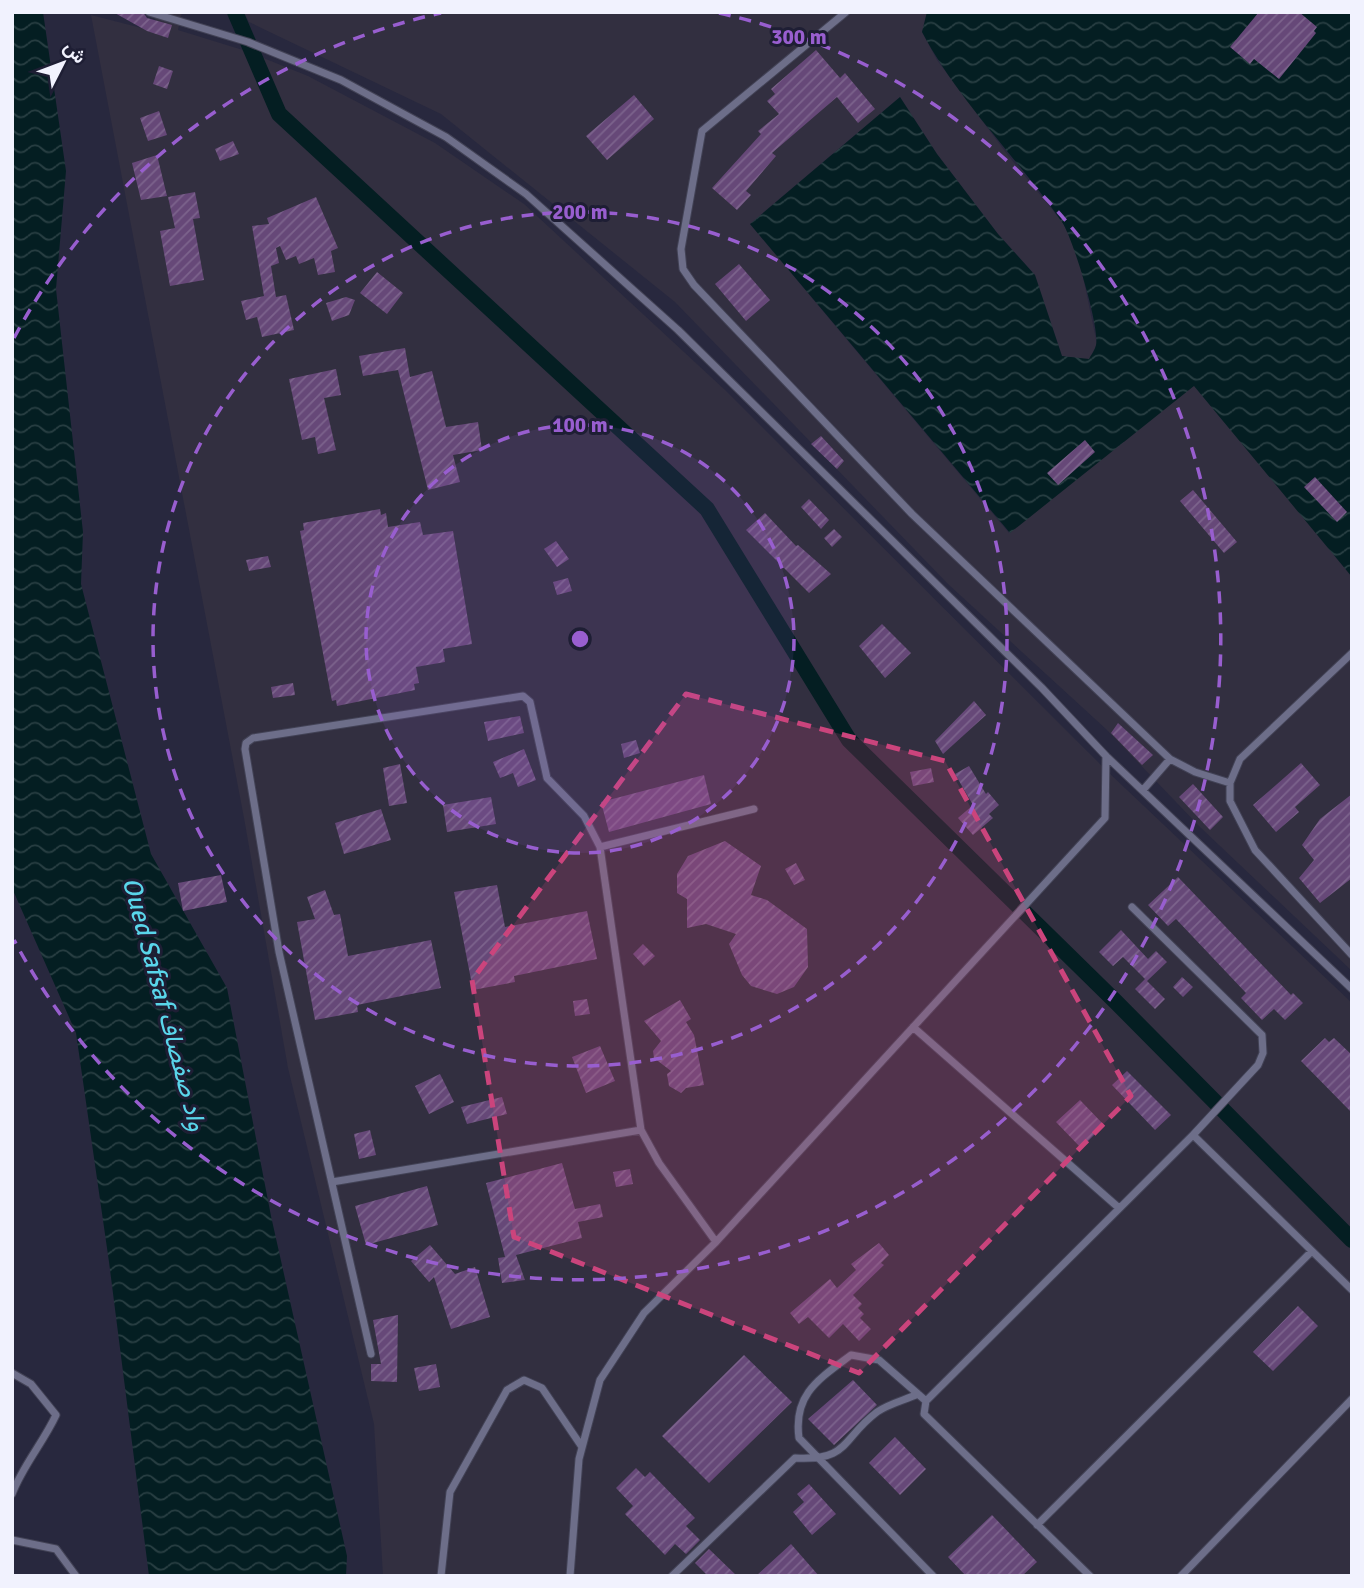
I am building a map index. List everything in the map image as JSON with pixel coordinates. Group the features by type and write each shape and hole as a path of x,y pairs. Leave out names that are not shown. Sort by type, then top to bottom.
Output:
{"lane":[{"path":"149,12 248,42 341,80 446,137 526,194 688,340 1042,688 1106,756 1352,989"},
{"path":"846,12 702,131 681,249 683,269 694,285 912,514 1170,759 1195,772 1230,783"},
{"path":"1352,653 1240,759 1230,783 1230,801 1255,850 1352,955"},
{"path":"371,1354 279,952 246,743 253,738 523,696 530,702 547,778 584,817 600,847 641,1130 659,1163 716,1242"},
{"path":"570,1576 570,1538 582,1447 600,1380 644,1313 716,1242 1105,818 1106,756"},
{"path":"1143,790 1170,759"},
{"path":"600,847 754,809"},
{"path":"1090,1576 924,1414 926,1401 1193,1135 1258,1065 1263,1053 1262,1035 1132,907"},
{"path":"913,1027 1119,1208"},
{"path":"332,1182 641,1130"},
{"path":"1193,1135 1352,1290"},
{"path":"1037,1525 1311,1252"},
{"path":"926,1401 879,1360 850,1355 806,1393 796,1418 799,1438 933,1576"},
{"path":"12,1373 31,1384 56,1415 45,1439 19,1475 12,1494"},
{"path":"441,1576 450,1492 507,1390 524,1380 542,1388 582,1447"},
{"path":"672,1576 795,1458 818,1459 836,1454 878,1412 918,1394"},
{"path":"1181,1576 1352,1399"},
{"path":"12,1540 56,1549 76,1576"}],"highlighted area":[{"path":"686,694 945,761 1131,1096 859,1373 514,1237 472,980"}],"shaded area":[{"path":"157,12 182,12 178,30 246,51 308,76 435,143 524,204 725,390 1108,772 1352,1003 1352,1576 383,1576 374,1424 288,1068 244,818 91,15 153,31"},
{"path":"244,12 927,12 922,32 937,60 1007,154 1063,223 1078,253 1097,344 1089,360 1062,356 1035,275 998,234 937,154 900,97 750,224 1009,533 1194,385 1352,577 1352,971 1200,827 1106,729 948,584 675,302 441,114 249,22"}],"water":[{"name":"Oued Safsaf واد صفصاف","path":"12,12 43,12 66,171 56,289 83,532 81,584 151,854 227,988 271,1216 347,1556 346,1576 149,1576 109,1262 76,1033 12,888"},
{"path":"927,12 1352,12 1352,577 1194,386 1010,533 750,224 900,97 937,154 998,234 1035,275 1062,356 1089,359 1096,345 1094,321 1085,283 1067,231 1045,198 971,106 937,58 922,32"}],"building":[{"path":"113,12 143,12 147,18 172,25 168,38 147,31"},
{"path":"1259,12 1299,12 1317,27 1314,31 1316,33 1279,79 1254,59 1250,64 1230,47"},
{"path":"816,50 840,78 845,73 875,109 858,123 837,97 772,153 776,156 746,191 751,195 737,210 712,188 761,134 758,131 779,114 767,101 775,94 771,89"},
{"path":"159,66 173,71 167,89 153,84"},
{"path":"634,95 654,119 607,160 586,136"},
{"path":"159,111 167,135 148,141 140,118"},
{"path":"233,141 239,154 220,161 215,149"},
{"path":"157,155 167,196 141,200 132,163"},
{"path":"195,192 200,218 193,219 204,280 170,286 160,231 175,228 168,197"},
{"path":"316,197 338,248 331,251 335,272 318,275 314,258 299,264 296,256 286,260 280,246 276,248 279,263 271,266 276,297 286,295 294,330 262,337 257,317 246,320 241,301 264,296 252,226 269,224 267,218"},
{"path":"739,264 770,300 746,321 715,284"},
{"path":"377,272 403,293 387,314 360,293"},
{"path":"346,297 355,300 349,315 332,321 326,303"},
{"path":"405,348 410,377 432,371 446,427 478,422 482,450 453,455 460,482 428,490 398,370 363,376 359,356"},
{"path":"336,369 341,395 324,398 336,450 318,454 315,437 302,440 289,379"},
{"path":"821,436 844,461 837,469 811,444"},
{"path":"1085,440 1095,452 1058,485 1047,473"},
{"path":"1315,477 1347,512 1337,522 1304,487"},
{"path":"1193,490 1237,542 1224,553 1180,501"},
{"path":"809,499 829,520 821,529 801,507"},
{"path":"380,509 381,515 386,513 388,527 420,522 423,535 453,531 472,644 443,649 445,662 416,667 419,683 414,684 415,690 337,706 336,700 332,701 300,531 304,530 303,523"},
{"path":"765,513 796,546 831,574 809,593 746,530"},
{"path":"834,529 842,537 832,547 824,538"},
{"path":"556,541 569,559 557,567 544,549"},
{"path":"268,556 271,567 249,571 246,560"},
{"path":"568,578 572,591 557,595 553,582"},
{"path":"882,624 911,653 885,678 859,646"},
{"path":"293,683 295,695 273,698 271,687"},
{"path":"974,701 986,715 943,754 935,741"},
{"path":"520,716 524,733 488,741 484,722"},
{"path":"1118,723 1153,755 1142,765 1111,733"},
{"path":"636,740 640,753 624,758 621,744"},
{"path":"524,749 536,780 518,787 513,773 500,778 493,762"},
{"path":"1301,763 1320,785 1295,807 1299,812 1276,832 1253,805"},
{"path":"400,764 407,803 389,806 383,768"},
{"path":"969,766 986,794 988,792 999,805 989,814 993,818 973,835 958,818 973,805 955,774"},
{"path":"931,768 934,782 913,786 910,772"},
{"path":"704,775 711,804 609,832 601,802"},
{"path":"1193,784 1223,817 1210,830 1179,797"},
{"path":"1352,794 1352,878 1320,903 1299,878 1314,860 1302,845 1320,819"},
{"path":"491,797 496,824 447,832 443,805"},
{"path":"381,809 391,840 344,854 335,823"},
{"path":"725,841 761,866 751,895 767,900 807,929 808,967 794,987 777,994 751,986 742,975 729,944 736,934 706,924 687,928 687,899 677,893 677,874 688,856"},
{"path":"796,863 805,880 794,885 785,869"},
{"path":"221,875 227,902 183,911 178,883"},
{"path":"1178,877 1291,995 1293,993 1303,1003 1285,1020 1274,1009 1262,1020 1241,998 1246,993 1176,919 1168,926 1148,905"},
{"path":"497,885 505,927 587,911 597,959 514,976 515,982 473,990 454,892"},
{"path":"325,890 334,915 340,914 348,956 431,940 441,988 357,1005 358,1012 315,1020 297,922 315,919 307,897"},
{"path":"1121,930 1148,959 1156,951 1167,962 1147,981 1165,999 1155,1009 1135,989 1145,979 1123,957 1113,966 1099,952"},
{"path":"643,944 655,956 644,966 633,954"},
{"path":"1182,977 1193,987 1183,997 1173,987"},
{"path":"587,999 590,1014 575,1016 573,1001"},
{"path":"680,1000 691,1019 686,1022 694,1035 704,1085 686,1088 681,1093 669,1086 667,1074 671,1071 654,1058 653,1051 661,1041 644,1021"},
{"path":"1325,1038 1329,1042 1334,1038 1352,1055 1352,1113 1301,1061"},
{"path":"600,1046 615,1081 586,1093 572,1057"},
{"path":"1127,1071 1171,1115 1155,1130 1112,1085"},
{"path":"440,1074 454,1102 429,1114 415,1086"},
{"path":"502,1097 507,1114 467,1124 461,1107"},
{"path":"1080,1100 1104,1125 1081,1148 1056,1122"},
{"path":"370,1130 376,1155 359,1159 354,1134"},
{"path":"562,1163 575,1209 600,1204 603,1217 578,1222 582,1238 516,1255 525,1280 502,1283 498,1258 505,1257 486,1183"},
{"path":"630,1169 633,1184 616,1187 613,1172"},
{"path":"427,1186 438,1225 366,1245 355,1206"},
{"path":"879,1243 889,1255 881,1263 884,1265 853,1295 862,1304 858,1308 864,1314 860,1318 871,1329 859,1341 843,1324 829,1338 808,1317 799,1324 790,1313 830,1279 837,1288 856,1270 851,1264"},
{"path":"430,1245 455,1274 475,1267 490,1317 451,1329 434,1277 429,1282 411,1261"},
{"path":"1298,1306 1318,1326 1273,1371 1253,1352"},
{"path":"398,1315 397,1382 371,1381 371,1364 381,1364 373,1320"},
{"path":"744,1355 792,1402 709,1483 662,1436"},
{"path":"436,1364 440,1387 419,1391 414,1368"},
{"path":"853,1380 877,1405 834,1445 808,1419"},
{"path":"895,1437 926,1469 900,1495 869,1463"},
{"path":"636,1468 645,1477 650,1472 695,1518 686,1526 700,1540 686,1554 675,1544 665,1555 625,1514 633,1506 616,1488"},
{"path":"809,1484 836,1514 812,1535 793,1512 804,1502 797,1494"},
{"path":"992,1515 1037,1562 1022,1576 966,1576 948,1557"},
{"path":"791,1544 819,1576 756,1576"},
{"path":"709,1549 737,1576 708,1576 695,1563"}],"waterway":[{"path":"235,12 279,114 707,509 849,740 1115,1001 1352,1240"}]}
